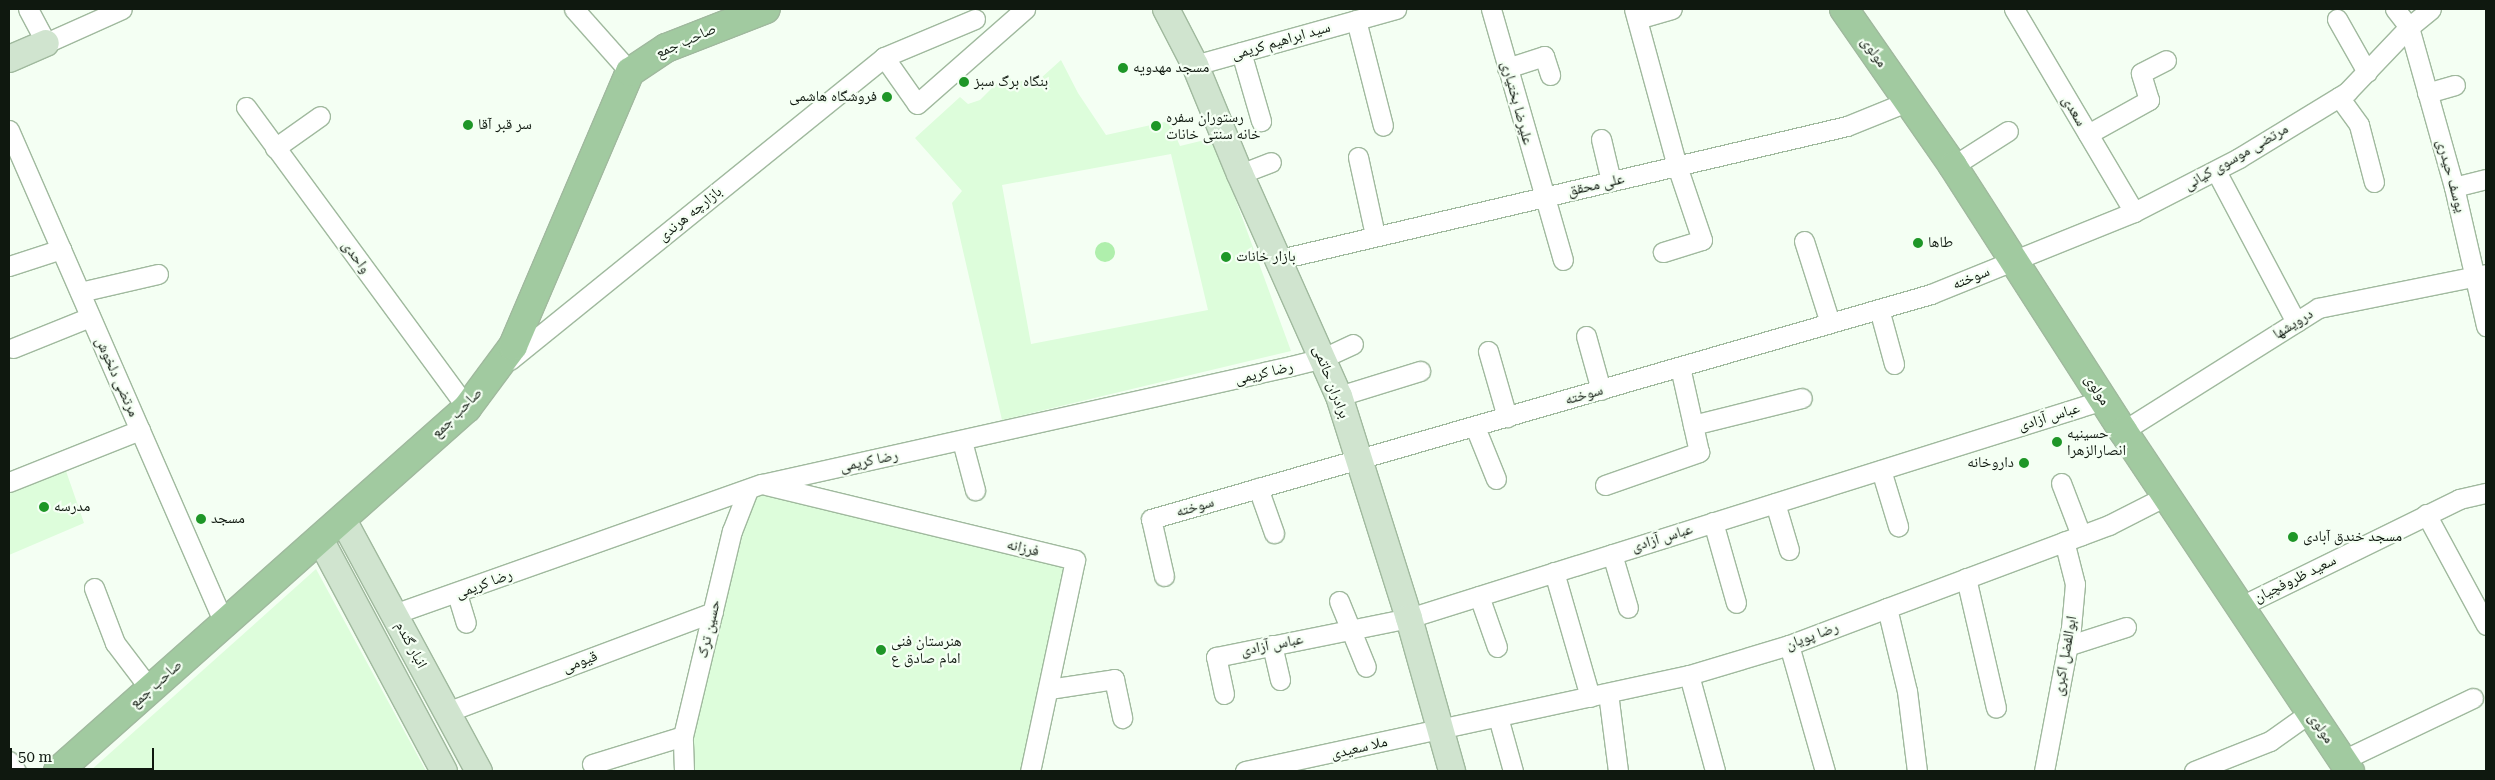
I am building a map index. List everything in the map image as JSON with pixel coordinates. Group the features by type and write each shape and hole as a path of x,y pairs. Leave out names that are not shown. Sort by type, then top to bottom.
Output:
{"main road":[{"name":"صاحب جمع","path":"58,771 467,408 496,371 524,321 630,72 673,45 766,9"},
{"name":"مولوی","path":"1844,9 1953,166 2123,431 2346,765"}],"street":[{"path":"28,9 46,43"},
{"path":"9,60 122,9"},
{"path":"574,9 630,72"},
{"path":"884,57 917,104 1025,9"},
{"name":"برادران حاتمی","path":"1166,9 1195,65 1240,174 1280,259 1339,396 1443,729 1452,771"},
{"name":"سید ابراهیم کریمی","path":"1195,65 1396,9"},
{"name":"علیرضا بختیاری","path":"1491,9 1542,197 1563,260"},
{"path":"1664,252 1702,240 1677,166 1635,14 1672,9"},
{"path":"2395,9 2409,27"},
{"name":"مرتضی موسوی کیانی","path":"2013,260 2134,212 2216,170 2339,97 2367,72 2409,27 2431,9"},
{"name":"سعدی","path":"2021,11 2088,134 2134,212"},
{"path":"972,14 990,40"},
{"name":"بازارچه هرندی","path":"496,371 884,57 972,14"},
{"path":"2337,19 2367,72"},
{"path":"1356,20 1383,126"},
{"name":"یوسف حیدری","path":"2409,27 2454,187 2481,274 2486,326"},
{"path":"1241,52 1262,121"},
{"path":"1507,68 1544,56 1550,75"},
{"path":"2088,134 2149,100 2141,74 2166,60"},
{"path":"2427,92 2455,85"},
{"path":"2339,97 2359,125 2374,182"},
{"name":"علی محقق","path":"1280,259 1375,235 1847,126 1909,101"},
{"name":"واحدی","path":"246,107 467,408"},
{"path":"276,148 320,116"},
{"name":"مرتضی دلخوش","path":"9,130 224,623"},
{"path":"1953,166 2008,131"},
{"path":"1601,139 1611,181"},
{"path":"1358,157 1375,235"},
{"path":"1240,174 1271,162"},
{"path":"2216,170 2296,322"},
{"path":"2454,187 2486,179"},
{"path":"1804,241 1830,323"},
{"path":"9,266 61,249"},
{"name":"سوخته","path":"1164,576 1151,520 1879,309 1938,291 2013,260"},
{"path":"80,292 158,274"},
{"name":"درویشها","path":"2123,431 2318,308 2481,274"},
{"path":"1879,309 1894,364"},
{"path":"13,348 90,317"},
{"path":"1586,336 1601,390"},
{"name":"رضا کریمی","path":"394,614 456,594 755,487 1323,358 1353,344"},
{"path":"1488,351 1507,417"},
{"path":"1605,485 1699,452 1680,367"},
{"path":"1339,396 1420,371"},
{"path":"1693,425 1802,398"},
{"name":"عباس آزادی","path":"1224,694 1216,656 1409,618 2103,400"},
{"path":"1475,427 1496,479"},
{"path":"9,482 140,430"},
{"path":"962,441 975,490"},
{"path":"1881,470 1898,526"},
{"name":"ابوالفضل اکبری","path":"2044,771 2067,646 2075,584 2072,538 2061,483"},
{"name":"حسین ترک","path":"684,771 683,736 732,531 755,487"},
{"name":"فرزانه","path":"755,487 1075,560 1030,771"},
{"path":"1258,488 1274,533"},
{"name":"سعید ظروفچیان","path":"2241,606 2459,498 2486,493"},
{"name":"رضا پویان","path":"1443,729 1689,675 1790,645 2072,538 2166,496"},
{"path":"1775,503 1789,550"},
{"path":"2426,514 2486,625"},
{"name":"انبار گندم","path":"342,518 479,771"},
{"path":"1714,522 1736,604"},
{"name":"انبار گندم","path":"320,539 444,771"},
{"path":"1612,554 1628,608"},
{"path":"1554,572 1599,695 1618,771"},
{"path":"1966,578 1996,708"},
{"path":"94,588 115,643 150,689"},
{"path":"456,594 466,623"},
{"path":"1479,596 1497,647"},
{"path":"1339,601 1366,667"},
{"path":"1887,608 1907,691 1917,771"},
{"name":"قیومی","path":"447,712 713,612"},
{"path":"2067,646 2126,627"},
{"path":"1272,645 1280,680"},
{"path":"1790,645 1826,771"},
{"path":"1689,675 1715,771"},
{"path":"1049,689 1114,679 1122,718"},
{"path":"2346,765 2473,698"},
{"path":"2194,771 2270,741 2311,712"},
{"path":"1498,717 1513,771"},
{"name":"ملا سعیدی","path":"1245,771 1299,766 1443,729"},
{"path":"592,764 683,736"},
{"path":"9,761 16,771"}],"shaded area":[{"name":"بازار خانات","path":"1061,60 1078,93 1106,135 1169,121 1180,146 1213,138 1291,351 1002,420 952,203 962,191 915,138 960,97 968,104 980,100 1005,75 1016,82 1041,78","holes":["1171,154 1208,310 1031,344 1002,185"]},
{"path":"1101,242 1109,242 1115,248 1115,256 1109,262 1101,262 1095,256 1095,248"},
{"name":"مدرسه","path":"66,471 84,523 9,555 9,492"},
{"name":"هنرستان فنی امام صادق ع","path":"754,492 1070,563 1021,771 690,771 690,737"},
{"path":"316,569 426,771 90,771"}],"place":[{"name":"مسجد مهدویه","path":"1123,68"},
{"name":"بنگاه برگ سبز","path":"964,82"},
{"name":"فروشگاه هاشمی","path":"887,97"},
{"name":"سر قبر آقا","path":"468,125"},
{"name":"رستوران سفره خانه سنتی خانات","path":"1156,126"},
{"name":"طاها","path":"1918,243"},
{"name":"بازار خانات","path":"1226,257"},
{"name":"حسینیه انصارالزهرا","path":"2057,442"},
{"name":"داروخانه","path":"2024,463"},
{"name":"مدرسه","path":"44,507"},
{"name":"مسجد","path":"201,519"},
{"name":"مسجد خندق آبادی","path":"2293,537"},
{"name":"هنرستان فنی امام صادق ع","path":"881,650"}]}
